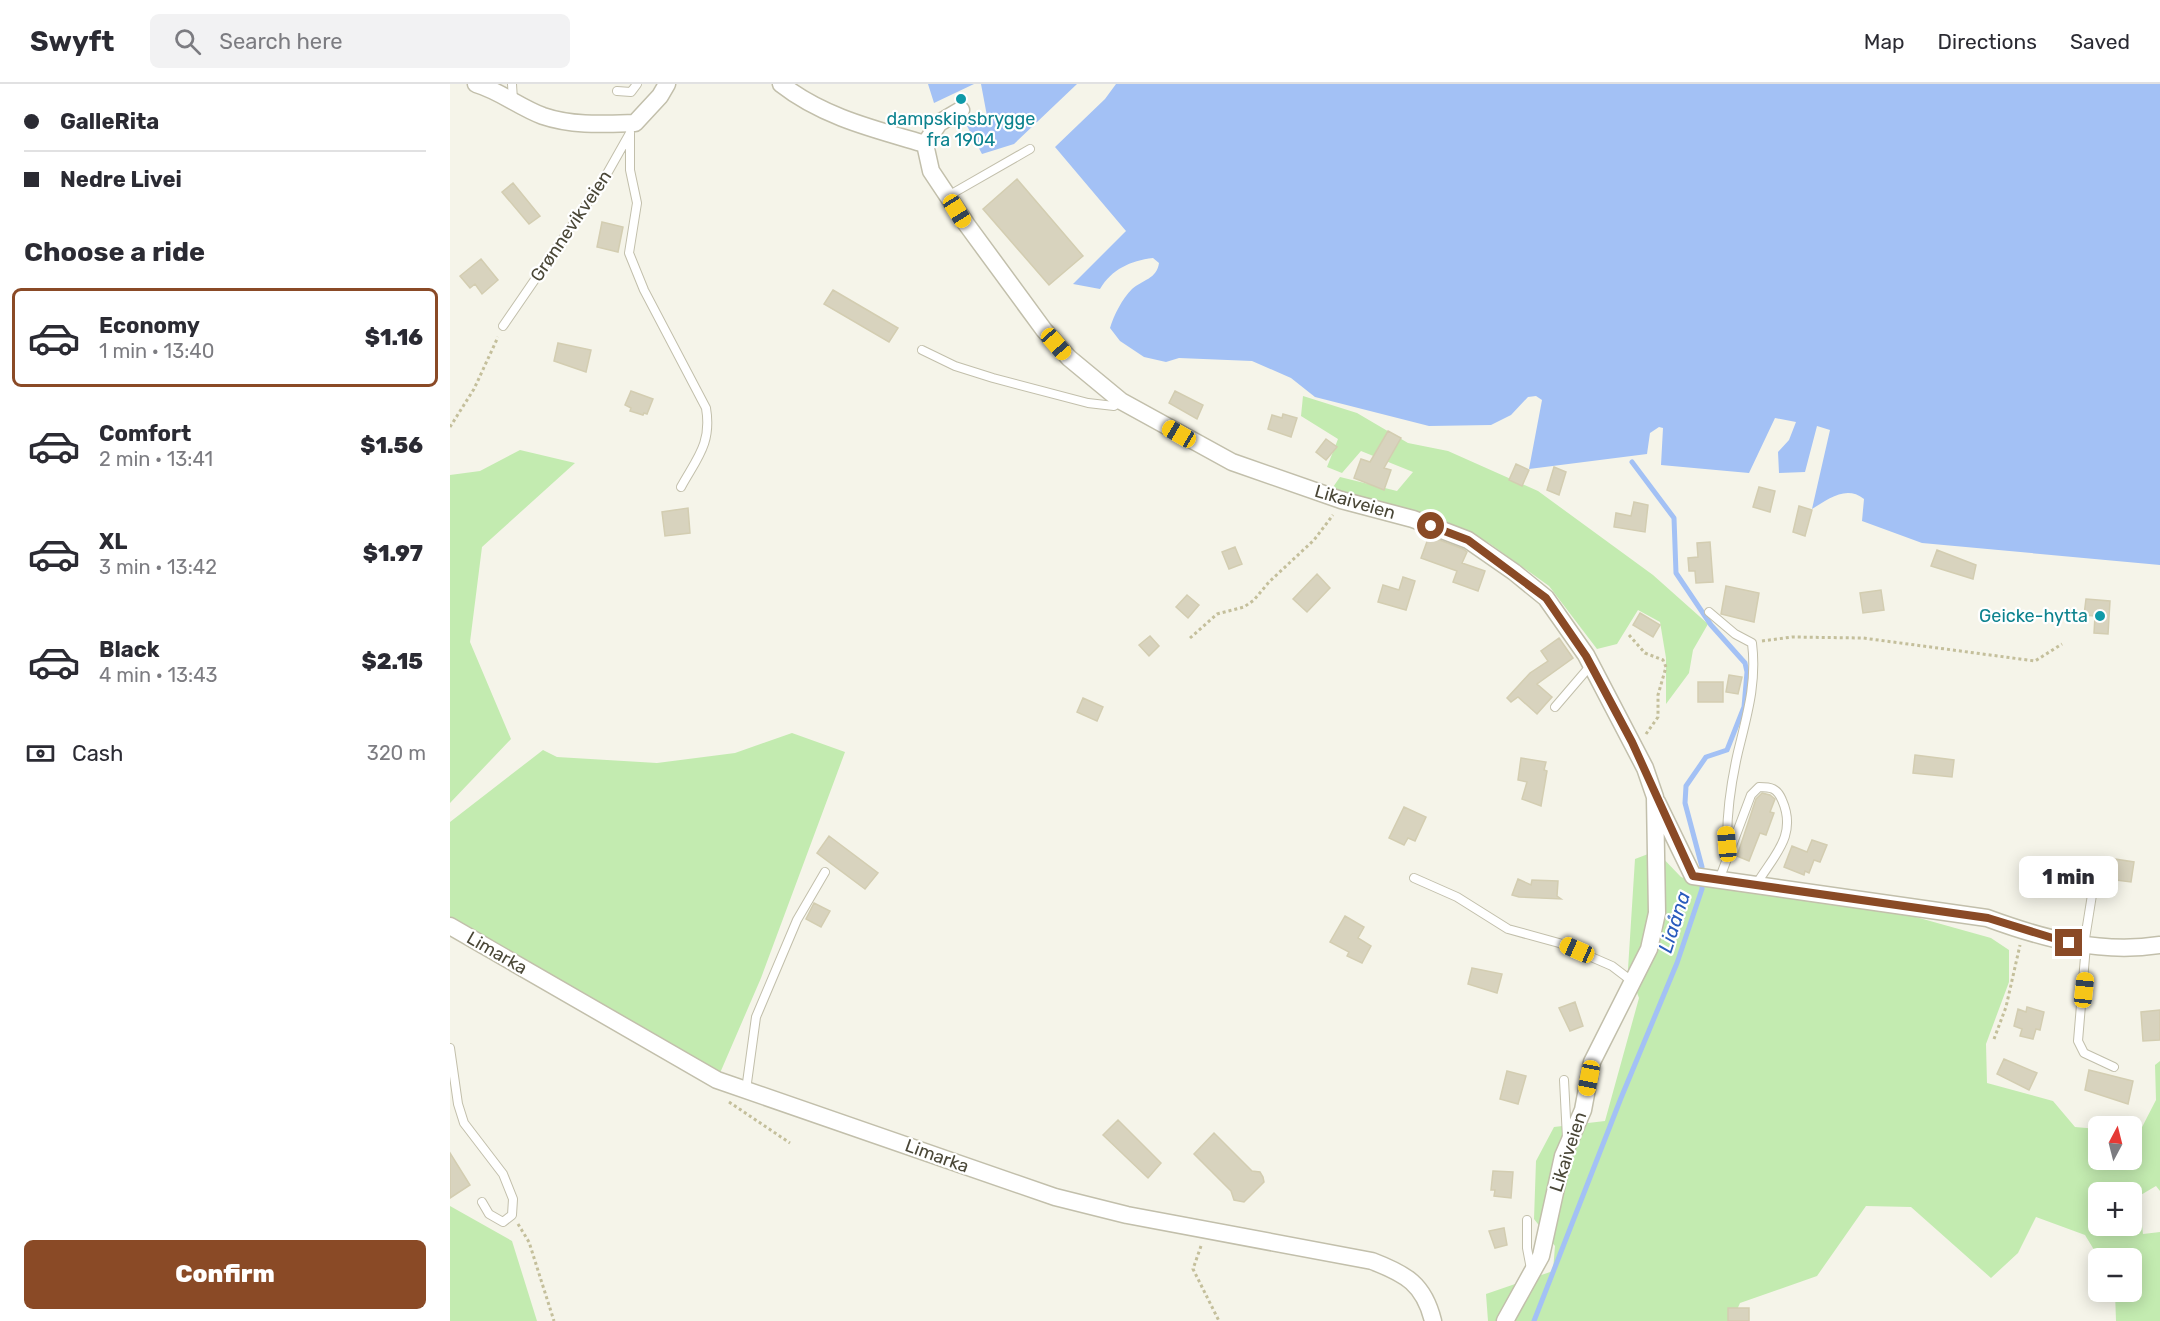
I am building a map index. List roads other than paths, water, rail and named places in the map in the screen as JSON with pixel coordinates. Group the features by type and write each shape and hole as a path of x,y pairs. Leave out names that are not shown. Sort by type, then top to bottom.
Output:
{"street":[{"path":"476,84 513,92 542,116 586,124 633,128"},
{"name":"Grønnevikveien","path":"633,128 667,84"},
{"path":"781,84 802,100 846,121 925,144 939,123 961,110"},
{"name":"Likaiveien","path":"925,144 931,171 1044,330 1069,358 1122,401 1232,462 1341,500 1413,519 1468,540 1546,598 1591,665 1632,742 1655,797 1657,914 1649,949 1592,1062 1583,1110 1568,1144 1552,1200 1541,1256 1505,1321"},
{"path":"1655,797 1693,876 1988,918 2024,931 2085,945 2132,949 2160,945"},
{"name":"Limarka","path":"450,926 717,1080 1055,1197 1127,1215 1346,1254 1398,1271 1418,1286 1430,1308 1433,1321"}],"lane":[{"path":"617,91 631,92 637,84"},
{"path":"633,128 630,170 637,202 629,253 644,290 706,408 709,427 706,441 681,487"},
{"name":"Grønnevikveien","path":"503,326 604,179 633,128"},
{"path":"948,196 1030,150"},
{"path":"922,350 972,372 1077,400 1108,406 1122,401"},
{"path":"1709,612 1735,634 1752,643 1754,684 1730,800 1726,832 1728,857"},
{"path":"1554,707 1591,665"},
{"path":"1719,880 1751,795 1759,787 1771,787 1779,793 1789,821 1777,855 1755,886"},
{"path":"746,1090 756,1017 797,920 825,872"},
{"path":"2095,876 2085,945 2078,1041 2084,1053 2114,1067"},
{"path":"1414,878 1457,897 1508,929 1559,943 1612,966 1633,983"},
{"path":"450,1048 458,1104 464,1123 503,1174 513,1199 512,1215 502,1222 489,1214 482,1202"},
{"path":"1564,1080 1568,1144"},
{"path":"1527,1220 1527,1248 1532,1273"}],"water":[{"path":"928,84 974,84 934,103"},
{"path":"981,84 1077,84 1014,144 982,154 967,126 987,116"},
{"path":"1116,84 2160,84 2160,565 1922,543 1862,521 1864,499 1851,493 1838,495 1812,509 1830,430 1817,426 1805,472 1779,473 1778,452 1789,440 1796,422 1775,418 1749,473 1661,465 1663,428 1659,427 1650,433 1647,454 1529,469 1542,400 1536,396 1528,397 1511,415 1491,425 1429,426 1315,397 1291,378 1252,361 1179,358 1166,362 1144,357 1120,341 1110,328 1125,297 1132,289 1155,273 1159,263 1153,258 1122,267 1110,276 1100,289 1073,284 1126,231 1055,147 1105,99"}],"waterway":[{"name":"Liaåna","path":"1534,1321 1621,1098 1677,963 1702,889 1702,867 1685,803 1686,786 1706,757 1727,750 1744,707 1747,672 1745,663 1711,625 1676,573 1674,518 1632,462"}],"place":[{"name":"dampskipsbrygge fra 1904","path":"961,99"},
{"name":"Geicke-hytta","path":"2100,616"}]}
